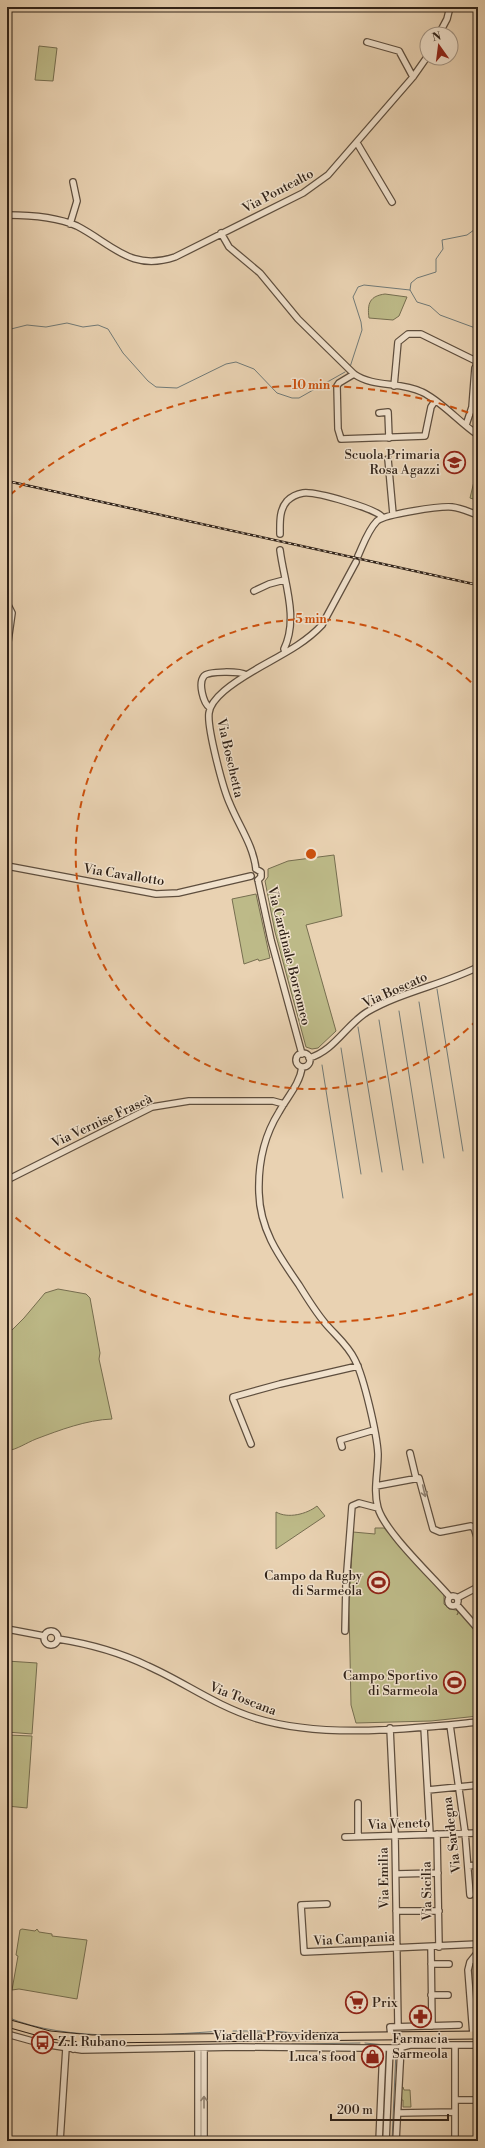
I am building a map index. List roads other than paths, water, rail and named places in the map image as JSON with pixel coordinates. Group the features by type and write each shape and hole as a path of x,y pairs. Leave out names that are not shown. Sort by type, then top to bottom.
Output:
{"main road":[{"name":"Via della Provvidenza","path":"7,2023 41,2033 88,2039 475,2035"}],"street":[{"path":"443,26 450,7"},
{"path":"367,42 399,51 413,77"},
{"name":"Via Pontealto","path":"7,215 46,218 70,224 123,255 145,262 162,262 221,234 316,185 328,175 357,143 421,66"},
{"path":"357,143 392,202"},
{"path":"70,224 77,201 73,182"},
{"path":"221,234 229,247 260,273 298,319 354,374 366,380 420,391 478,435"},
{"path":"394,386 398,342 408,334 422,334 478,362 475,368 470,416 466,425"},
{"path":"354,374 339,383 337,386 339,436 344,440 425,436 432,407 435,401"},
{"path":"379,413 388,412 389,438"},
{"path":"388,459 392,514"},
{"path":"280,534 282,508 293,496 304,493 314,493 377,511 382,517 392,514 440,507 452,507 478,515"},
{"name":"Via Boschetta","path":"256,869 249,845 224,790 209,720 212,702 246,675 304,642 322,625 373,526 382,517"},
{"path":"280,550 291,617 291,631 284,649 285,652"},
{"path":"254,591 269,584 284,580"},
{"path":"7,604 12,613 7,649"},
{"path":"210,708 207,706 204,699 202,682 203,677 207,674 226,672 242,672 246,675"},
{"name":"Via Cavallotto","path":"7,866 156,894 178,893 251,876"},
{"path":"256,869 251,872 251,876 254,880 258,880"},
{"name":"Via Cardinale Borromeo","path":"256,869 260,870 262,874 258,880 271,940 302,1054 298,1056 296,1060 298,1065 302,1066 308,1064 309,1058"},
{"name":"Via Boscato","path":"309,1058 322,1052 366,1013 478,967"},
{"path":"302,1054 309,1058"},
{"name":"Via Cardinale Borromeo","path":"302,1066 299,1078 270,1130 260,1161 259,1193 266,1230 278,1256 324,1322 347,1347 358,1366 374,1430 378,1453 376,1486 378,1508 393,1532 450,1597 448,1602 450,1606 457,1605 478,1629"},
{"name":"Via Vernise Frascà","path":"7,1180 152,1107 189,1101 273,1101 284,1104"},
{"path":"251,1444 233,1399 234,1397 280,1384 358,1366"},
{"path":"342,1447 340,1440 374,1430"},
{"path":"410,1453 416,1478"},
{"path":"376,1486 416,1478 421,1480 433,1529 436,1531 471,1526 474,1528 478,1540"},
{"path":"345,1631 346,1584 352,1506 359,1503 378,1508"},
{"path":"450,1597 457,1598 478,1587"},
{"path":"457,1598 457,1605"},
{"name":"Via Toscana","path":"7,1629 44,1636"},
{"name":"Via Toscana","path":"44,1636 47,1632 52,1630 56,1632 58,1639"},
{"name":"Via Toscana","path":"44,1636 45,1642 51,1645 56,1643 58,1639"},
{"name":"Via Toscana","path":"58,1639 103,1648 124,1656 171,1677 206,1698 254,1718 310,1729 340,1730 424,1727 478,1722"},
{"name":"Via Sardegna","path":"450,1725 465,1832 470,1895"},
{"path":"424,1727 430,1834"},
{"name":"Via Emilia","path":"390,1728 395,1835 398,2026"},
{"path":"428,1790 478,1785"},
{"path":"358,1803 358,1836"},
{"name":"Via Veneto","path":"345,1837 465,1832 478,1833"},
{"name":"Via Sicilia","path":"437,1834 439,1947"},
{"path":"468,1866 478,1865"},
{"path":"396,1874 438,1873"},
{"name":"Via Campania","path":"327,1904 301,1905 304,1952 397,1947 439,1947 476,1944"},
{"path":"396,1910 439,1911"},
{"path":"475,2035 468,1970 470,1962 476,1954 476,1944"},
{"path":"431,1947 432,2026"},
{"path":"431,1964 449,1964"},
{"path":"432,1995 448,1995"},
{"path":"390,2036 390,2027 459,2025"},
{"path":"386,2141 398,2047 406,2036 405,2026"},
{"name":"Via della Provvidenza","path":"7,2034 43,2044 74,2048 383,2048 478,2044"},
{"path":"60,2141 64,2047 66,2037"},
{"path":"66,2037 74,2048 88,2039"},
{"path":"223,2037 223,2048"},
{"path":"184,2038 184,2048"},
{"path":"455,2045 455,2141"},
{"path":"396,2141 398,2113 398,2047"},
{"path":"198,2141 201,2048"},
{"path":"201,2048 204,2141"},
{"path":"379,2141 383,2048"},
{"path":"455,2100 478,2100"},
{"path":"398,2113 455,2112"}],"waterway":[{"path":"410,290 411,283 417,278 436,272 436,259 443,249 442,240 467,235 478,227"},
{"path":"350,367 362,330 353,297 358,287 364,285 410,290 417,302 430,306 440,315 478,329"},
{"path":"7,330 27,325 46,327 67,323 83,327 98,325 108,329 123,353 148,381 156,387 177,388 226,364 236,362 254,369 277,393 292,398 299,398 345,372"},
{"path":"437,989 463,1151"},
{"path":"419,1002 444,1158"},
{"path":"399,1011 423,1163"},
{"path":"379,1020 403,1170"},
{"path":"358,1027 382,1172"},
{"path":"341,1048 361,1174"},
{"path":"322,1065 343,1198"},
{"path":"7,2017 31,2025 57,2031 85,2034 142,2035 223,2031"},
{"path":"233,2031 261,2031"},
{"path":"272,2031 295,2033"},
{"path":"292,2044 360,2043"},
{"path":"365,2043 396,2046"},
{"path":"392,2141 396,2051"}],"railway":[{"path":"7,481 478,585"}],"place":[{"name":"Scuola Primaria Rosa Agazzi","path":"455,462"},
{"name":"Campo da Rugby di Sarmeola","path":"378,1583"},
{"name":"Campo Sportivo di Sarmeola","path":"454,1683"},
{"name":"Prix","path":"356,2003"},
{"name":"Farmacia Sarmeola","path":"420,2017"},
{"name":"Z.I. Rubano","path":"42,2042"},
{"name":"Luca's food","path":"372,2057"}]}
